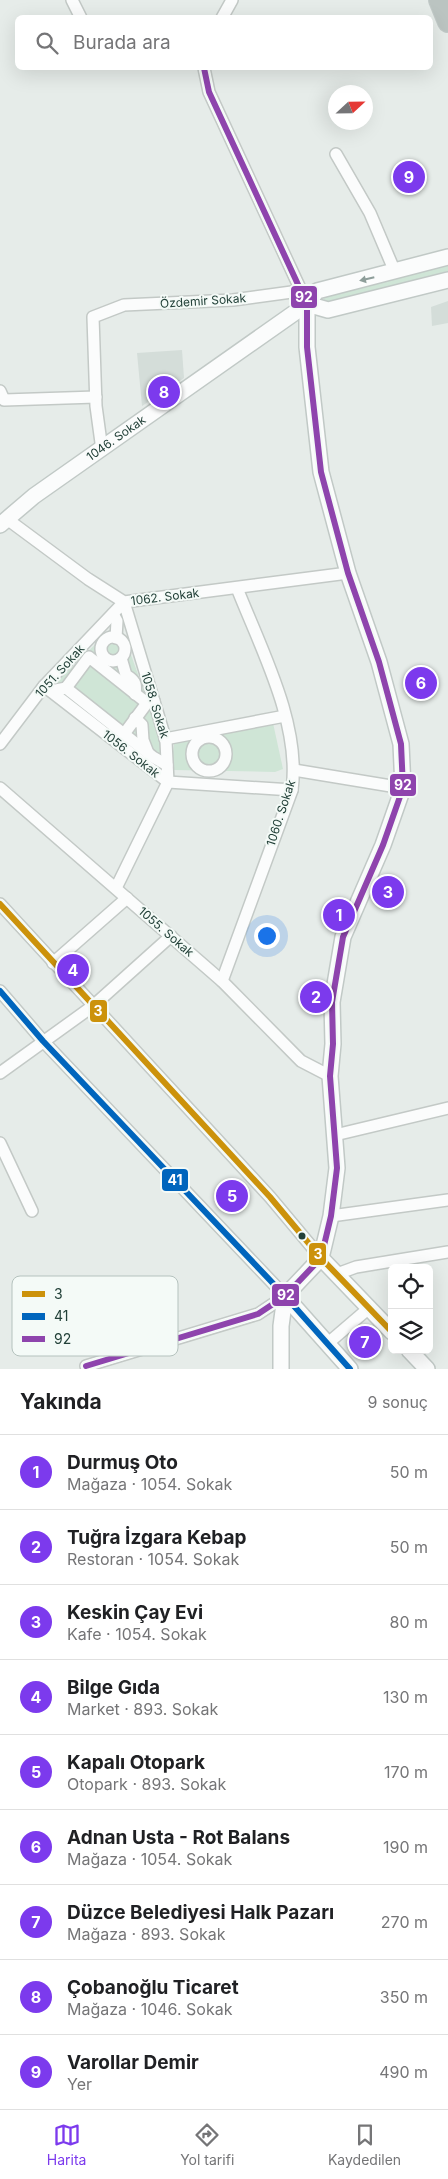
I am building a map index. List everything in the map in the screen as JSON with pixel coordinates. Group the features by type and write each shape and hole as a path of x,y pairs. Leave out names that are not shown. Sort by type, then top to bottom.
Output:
{"highway":[{"path":"439,0 448,22"}],"street":[{"path":"72,0 80,15"},
{"path":"224,15 232,0"},
{"path":"178,1338 258,1314 285,1296 321,1258 331,1216 337,1168 330,1076 333,1044 332,1002 343,937 383,846 403,788 398,735 380,662 348,573 321,472 307,347 308,304 210,92 204,70"},
{"path":"336,154 370,214 395,272"},
{"name":"1046. Sokak","path":"4,522 34,496 308,304 317,291 448,258"},
{"path":"308,304 328,310 448,280"},
{"name":"Özdemir Sokak","path":"96,398 93,317 124,306 232,300 299,291 308,304"},
{"path":"0,391 4,400 96,398 102,450"},
{"name":"1062. Sokak","path":"4,522 88,580 124,602 348,573"},
{"name":"1060. Sokak","path":"222,981 292,790 294,770 284,707 237,588"},
{"name":"1051. Sokak","path":"0,744 124,602"},
{"name":"1058. Sokak","path":"116,888 168,782 166,739 150,702 124,602"},
{"path":"113,614 117,621 116,638"},
{"path":"104,663 102,646 106,639 116,638 121,640 125,648 121,658 126,675 137,686 135,694"},
{"path":"66,688 89,657 104,663 135,694 150,702 135,718 124,734"},
{"path":"104,663 121,658"},
{"path":"48,688 66,688 148,753 167,765"},
{"name":"1056. Sokak","path":"48,688 168,782 292,790"},
{"path":"166,739 205,734 285,716"},
{"path":"135,718 142,724 143,740 148,753"},
{"path":"205,734 221,742 226,753 222,764 210,771 197,766 192,757 193,746 205,734"},
{"path":"294,770 403,788"},
{"path":"209,785 210,771"},
{"name":"1055. Sokak","path":"0,788 222,981 301,1062 330,1076"},
{"path":"53,963 127,898"},
{"path":"0,904 270,1197 321,1258 388,1328"},
{"path":"0,1072 93,1006 171,936"},
{"path":"0,991 43,1041 285,1296 350,1369"},
{"path":"335,1135 448,1108"},
{"path":"0,1143 32,1211"},
{"path":"331,1216 448,1200"},
{"path":"337,1274 356,1267 448,1252"},
{"path":"281,1369 281,1326 285,1296"},
{"path":"327,1344 369,1308"},
{"path":"413,1354 427,1369"},
{"path":"86,1366 119,1356"}],"shaded area":[{"path":"448,301 448,323 432,326 431,307"},
{"path":"182,350 184,378 142,406 137,353"}],"green space":[{"path":"448,265 448,271 325,303 323,297"},
{"path":"119,621 156,725 162,752 152,766 53,686"},
{"path":"273,723 283,769 275,772 174,770 171,764 175,739"}],"transit line":[{"name":"92","path":"178,1338 258,1314 285,1296 321,1258 331,1216 337,1168 330,1076 333,1044 332,1002 343,937 383,845 403,788 401,744 379,662 348,573 321,472 307,347 307,304 209,92 204,70"},
{"name":"3","path":"0,904 270,1197 321,1258 388,1328"},
{"name":"41","path":"0,991 43,1041 285,1296 350,1369"},
{"name":"92","path":"86,1366 119,1356"}],"place":[{"name":"Varollar Demir","path":"409,177"},
{"name":"Çobanoğlu Ticaret","path":"164,392"},
{"name":"Adnan Usta - Rot Balans","path":"421,683"},
{"name":"Keskin Çay Evi","path":"388,892"},
{"name":"Durmuş Oto","path":"339,915"},
{"name":"Bilge Gıda","path":"73,970"},
{"name":"Tuğra İzgara Kebap","path":"316,997"},
{"name":"Kapalı Otopark","path":"232,1196"},
{"name":"Düzce Belediyesi Halk Pazarı","path":"365,1342"}]}
